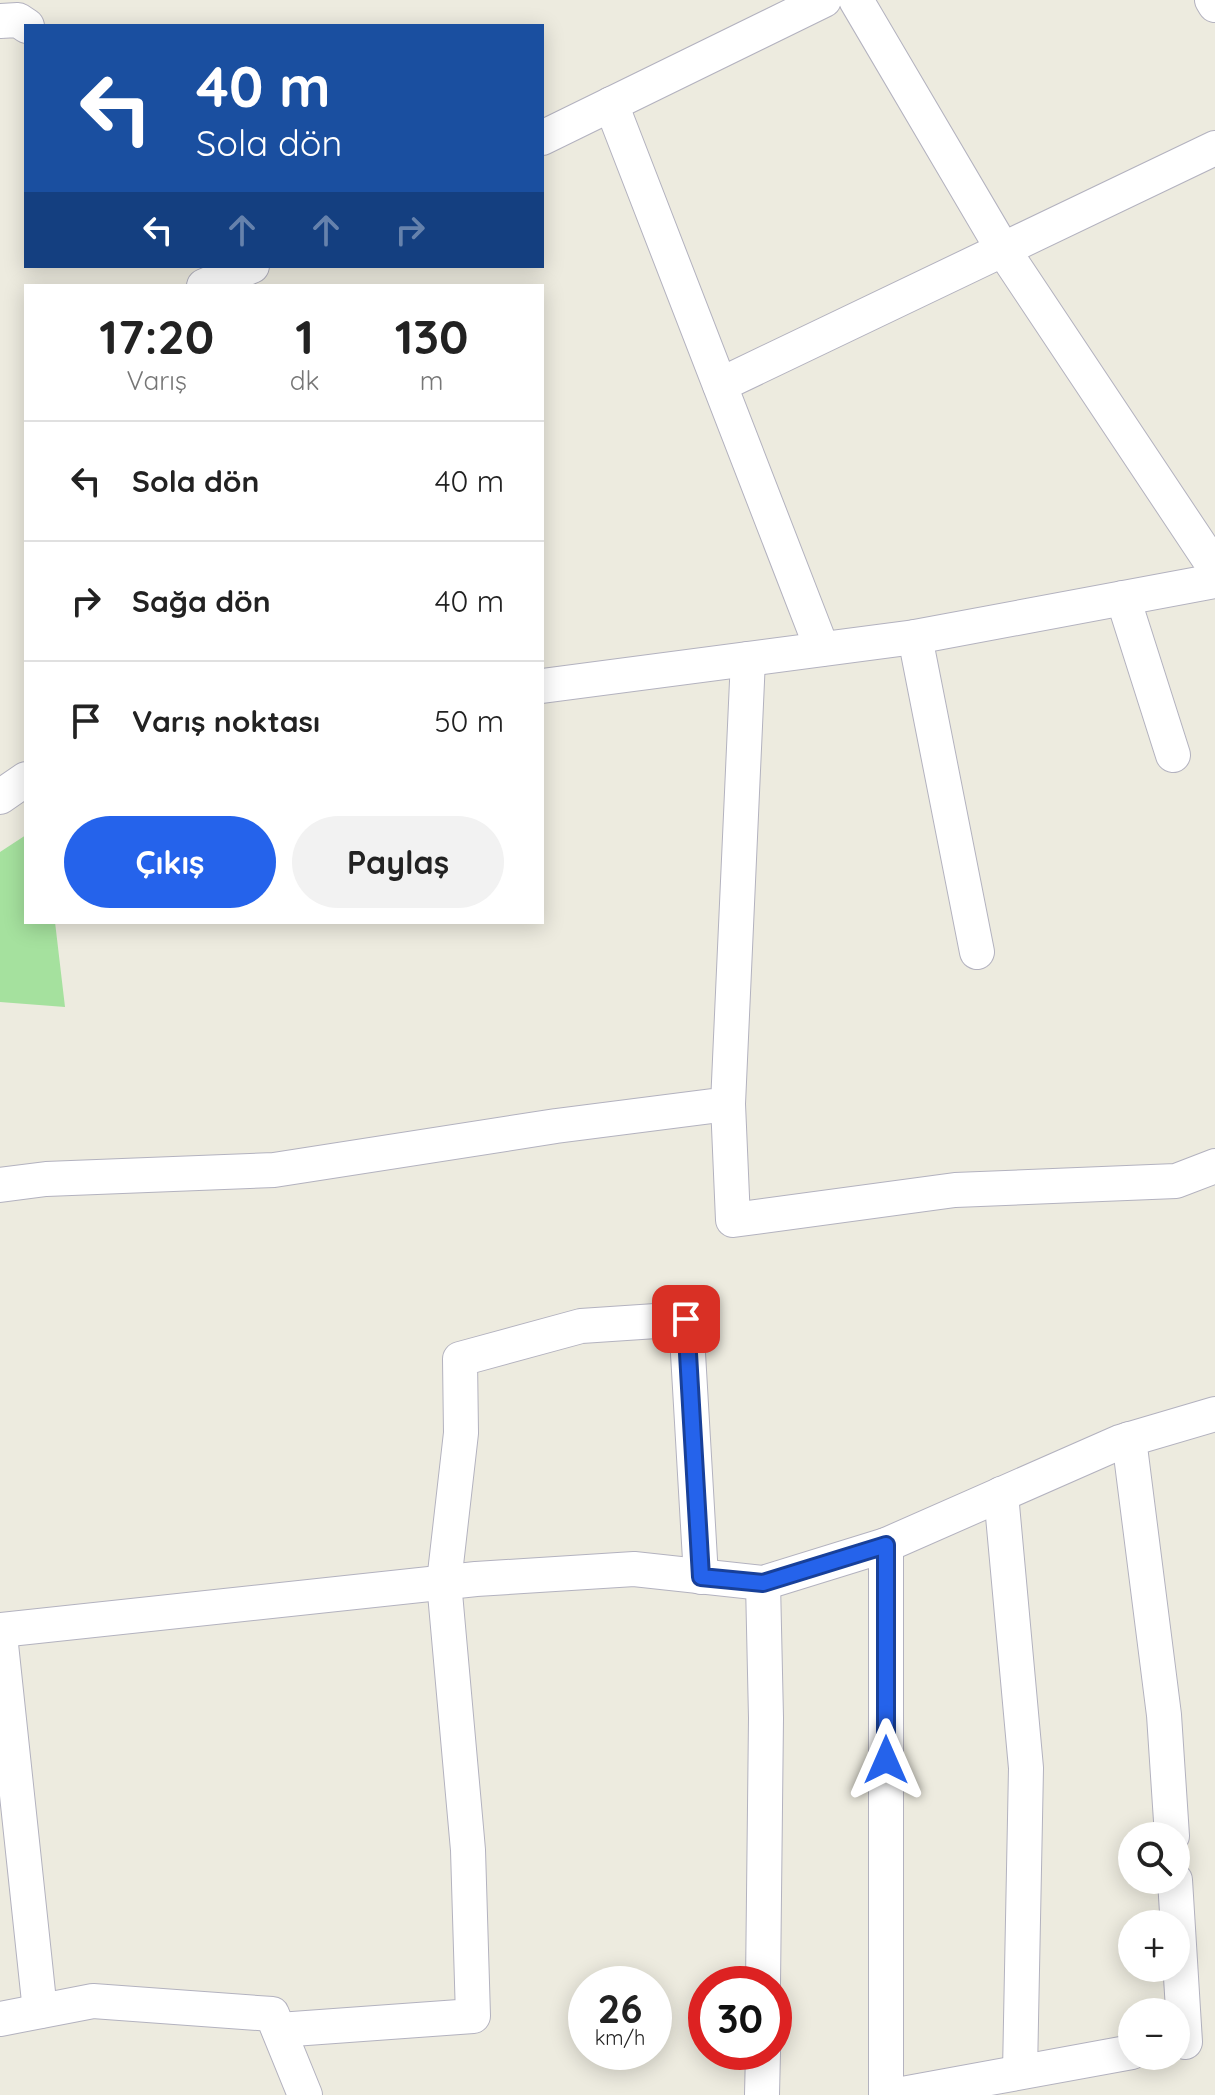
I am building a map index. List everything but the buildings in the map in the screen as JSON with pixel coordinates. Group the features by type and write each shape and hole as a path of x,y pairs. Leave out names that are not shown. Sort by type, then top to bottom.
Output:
{"street":[{"path":"544,137 824,0"},
{"path":"856,0 1002,248 1215,568"},
{"path":"0,21 18,20 24,24"},
{"path":"611,104 822,649"},
{"path":"720,385 1215,148"},
{"path":"209,284 247,268"},
{"path":"544,686 915,637 1215,581"},
{"path":"1123,598 1173,755"},
{"path":"915,637 977,952"},
{"path":"748,659 728,1104 733,1220 955,1190 1176,1181 1215,1166"},
{"path":"0,797 24,780"},
{"path":"0,1185 46,1179 274,1170 556,1126 728,1104"},
{"path":"279,2030 473,2016 468,1850 444,1582 461,1433 460,1359 581,1326 686,1319 701,1577"},
{"path":"40,2011 0,1632 444,1582 634,1569 763,1583 886,1545 1129,1439 1215,1414"},
{"path":"1129,1439 1164,1715 1171,1822"},
{"path":"1001,1494 1026,1768 1020,2072"},
{"path":"886,1545 886,2095"},
{"path":"763,1583 766,1718 763,1966"},
{"path":"1176,1894 1192,2041"},
{"path":"0,2019 93,2001 272,2014 305,2095"},
{"path":"897,2095 1118,2054"},
{"path":"762,2095 763,2070"}],"green space":[{"path":"24,836 24,924 55,924 65,1007 0,1002 0,852"}],"route":[{"path":"686,1319 701,1577 763,1583 886,1545 886,1760"}]}
